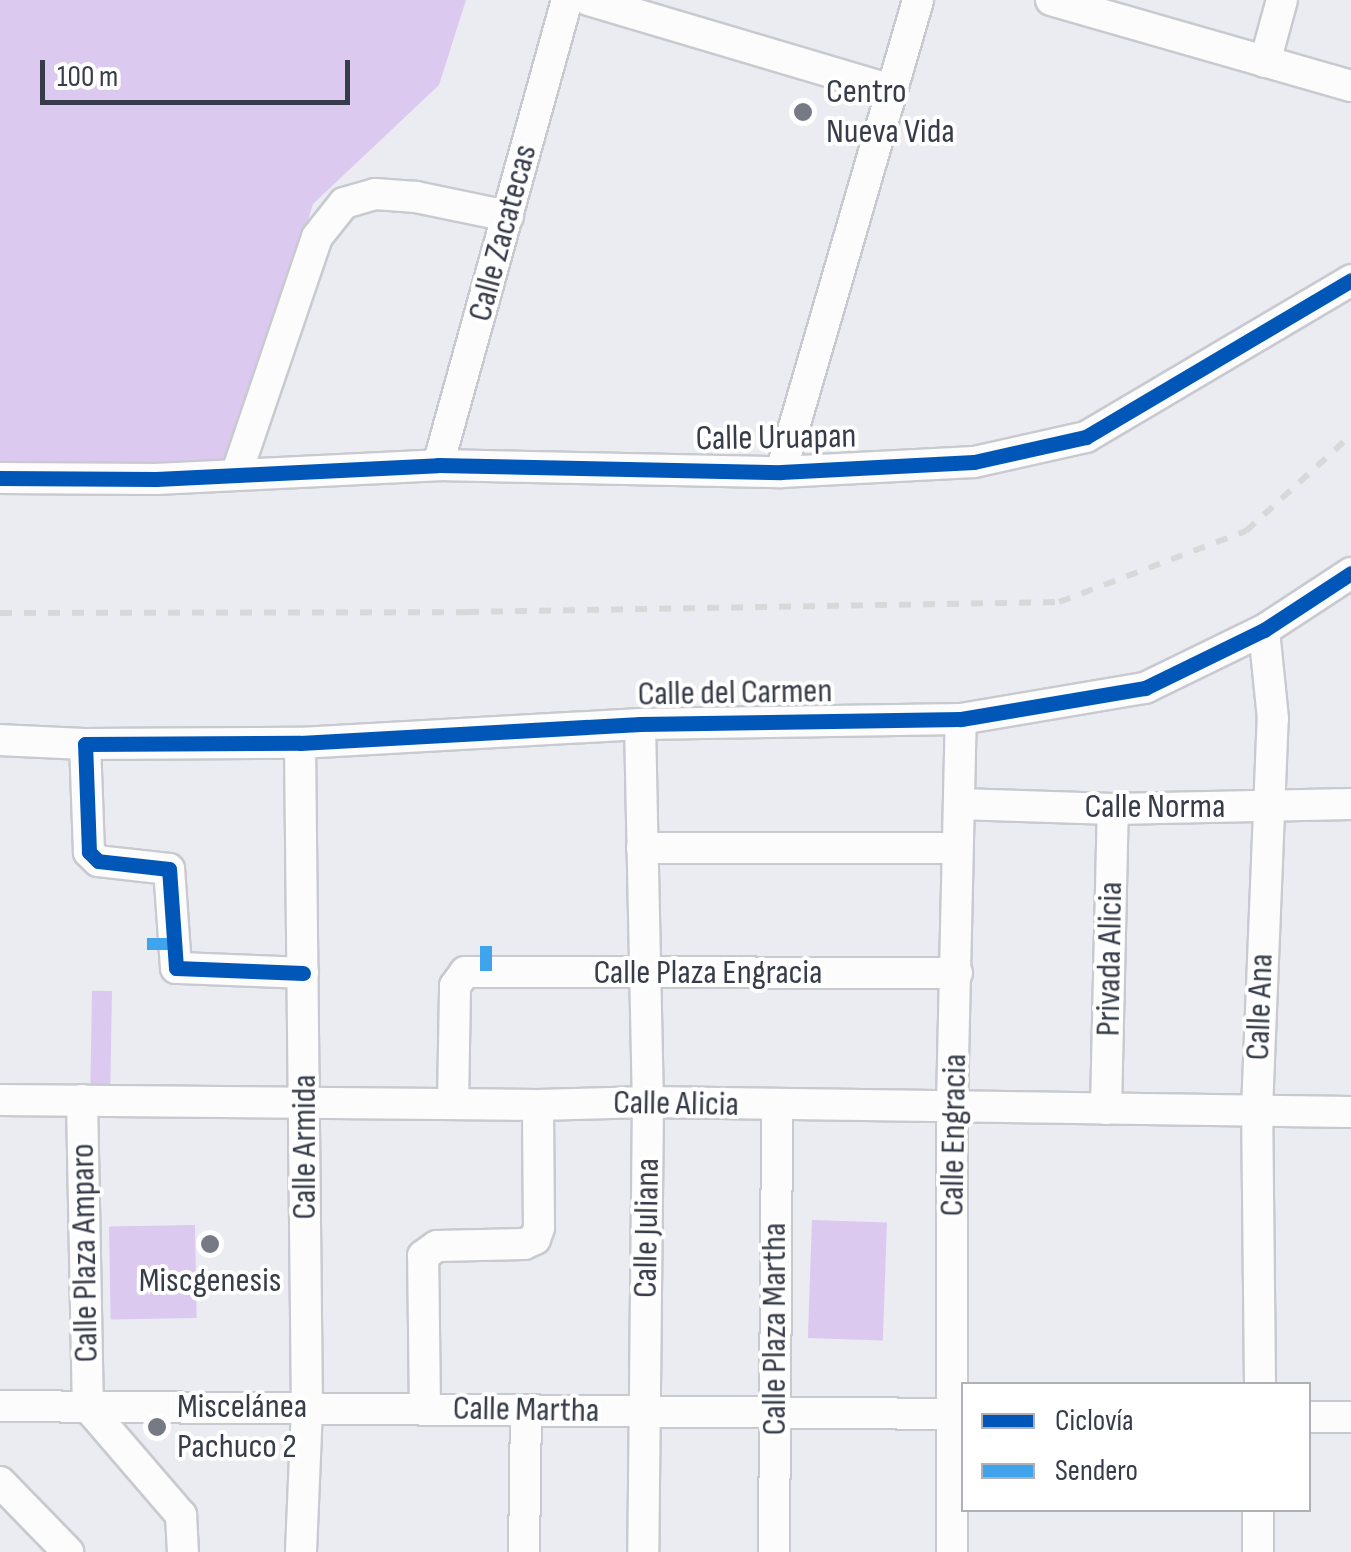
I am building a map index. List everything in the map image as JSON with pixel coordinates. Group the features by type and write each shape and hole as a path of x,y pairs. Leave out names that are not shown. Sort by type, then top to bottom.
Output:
{"street":[{"name":"Calle Zacatecas","path":"438,465 567,0"},
{"path":"588,0 892,90"},
{"path":"781,472 918,0"},
{"path":"1051,0 1351,86"},
{"path":"1265,62 1282,0"},
{"path":"236,474 317,237 344,203 376,194 403,196 508,216"},
{"name":"Calle Uruapan","path":"0,478 156,478 438,465 781,472 974,462 1086,437 1351,280"},
{"name":"Calle del Carmen","path":"0,740 86,744 300,743 640,724 961,718 1144,688 1264,630 1349,580"},
{"name":"Calle Ana","path":"1260,1382 1257,1110 1273,719 1264,630"},
{"name":"Calle Engracia","path":"952,1552 958,1414 952,1105 961,718"},
{"name":"Calle Juliana","path":"640,724 648,1102 643,1552"},
{"name":"Calle Armida","path":"300,743 307,1408 301,1552"},
{"path":"86,744 89,852 98,861 170,869 161,944 174,961 183,970 303,973"},
{"name":"Calle Norma","path":"959,804 1114,809 1351,804"},
{"name":"Privada Alicia","path":"1106,1109 1114,809"},
{"path":"642,848 957,848"},
{"name":"Calle Plaza Engracia","path":"453,1104 455,986 477,964 644,974 957,973"},
{"name":"Calle Alicia","path":"0,1100 538,1105 648,1102 1351,1112"},
{"name":"Calle Plaza Amparo","path":"82,1100 88,1407"},
{"path":"425,1410 423,1256 437,1246 524,1244 535,1239 539,1228 538,1105"},
{"name":"Calle Plaza Martha","path":"774,1552 777,1106"},
{"name":"Calle Martha","path":"0,1406 958,1414"},
{"path":"88,1407 181,1515 183,1552"},
{"path":"524,1552 526,1410"},
{"path":"1311,1417 1351,1418"},
{"path":"0,1482 68,1552"},
{"path":"1258,1512 1258,1552"}],"shaded area":[{"path":"0,0 466,0 439,85 313,204 243,428 217,467 0,468"},
{"path":"92,991 112,991 110,1087 90,1087"},
{"path":"812,1220 887,1223 883,1341 808,1338"},
{"path":"195,1225 197,1318 111,1319 109,1227"}],"railway":[{"path":"0,613 467,612 1059,602 1246,531 1351,435"}],"marked path":[{"path":"147,944 174,944"},
{"path":"486,945 486,971"}],"cycle path":[{"path":"0,478 156,479 438,465 781,472 974,462 1086,437 1351,280"},
{"path":"303,973 176,968 169,869 98,861 89,852 85,744 300,743 640,724 961,719 1145,688 1264,630 1351,573"}],"place":[{"name":"Centro Nueva Vida","path":"803,112"},
{"name":"Miscgenesis","path":"210,1244"},
{"name":"Miscelánea Pachuco 2","path":"157,1427"}]}
